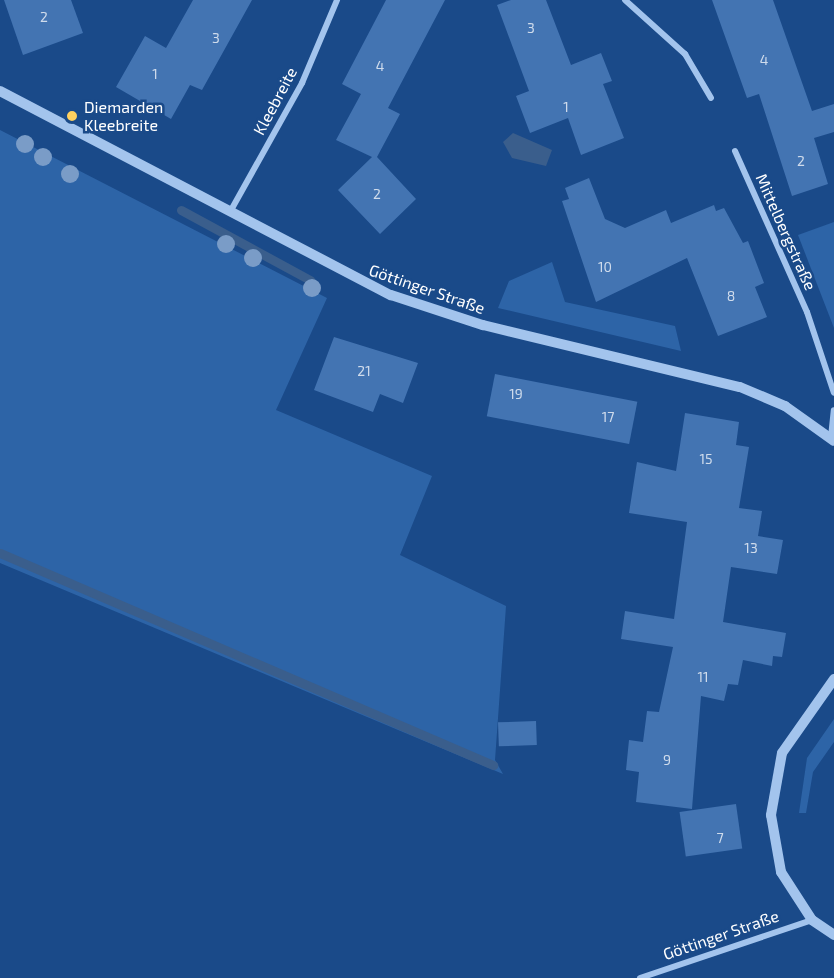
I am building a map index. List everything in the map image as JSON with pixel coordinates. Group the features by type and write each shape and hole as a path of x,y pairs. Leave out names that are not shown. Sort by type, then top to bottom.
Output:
{"street":[{"name":"Kleebreite","path":"230,212 302,83 337,0"},
{"path":"628,1 685,54 711,98"},
{"name":"Göttinger Straße","path":"0,91 391,295 494,328 740,387 785,406 832,439"},
{"name":"Mittelbergstraße","path":"735,151 807,312 834,393"},
{"path":"832,439 834,410"},
{"name":"Göttinger Straße","path":"834,679 782,753 771,815 781,872 812,920 834,935"},
{"name":"Göttinger Straße","path":"640,978 812,920"}],"shaded area":[{"path":"0,130 327,298 276,410 432,476 400,555 506,606 495,760 503,774 0,563"},
{"path":"513,133 552,150 546,166 512,158 503,142"},
{"path":"834,222 834,328 798,235"},
{"path":"552,262 565,302 675,326 681,351 498,308 509,281"},
{"path":"834,719 834,742 813,772 806,813 799,813 807,758"}],"building":[{"path":"4,0 71,0 83,33 23,55"},
{"path":"193,0 252,0 202,90 190,85 171,119 116,87 145,36 166,48"},
{"path":"386,0 445,0 388,108 400,114 377,157 416,199 380,234 338,190 372,157 336,140 361,94 342,84"},
{"path":"511,0 546,0 571,65 601,53 612,81 603,84 624,138 581,155 568,118 530,133 516,96 529,91 497,5"},
{"path":"712,0 773,0 812,111 834,104 834,132 814,138 828,184 792,196 759,94 747,98"},
{"path":"589,178 605,219 625,228 666,210 671,223 714,205 716,211 724,208 743,243 748,241 764,283 755,287 767,317 718,336 687,258 596,302 562,201 569,199 565,188"},
{"path":"334,337 418,363 403,403 380,394 373,412 314,390"},
{"path":"495,374 637,402 629,444 487,416"},
{"path":"685,413 739,422 736,445 749,447 739,508 762,511 758,536 783,540 777,574 731,567 723,622 786,633 782,657 773,656 772,666 743,660 738,685 728,684 724,701 701,696 692,809 636,802 639,772 626,770 629,740 643,742 647,711 659,712 673,647 621,639 625,611 674,619 687,522 629,513 637,462 676,471"},
{"path":"536,721 537,745 499,746 498,722"},
{"path":"736,804 742,849 686,856 680,812"}],"waterway":[{"path":"181,210 310,280"},
{"path":"0,553 493,765"}],"place":[{"name":"Diemarden Kleebreite","path":"72,116"}]}
